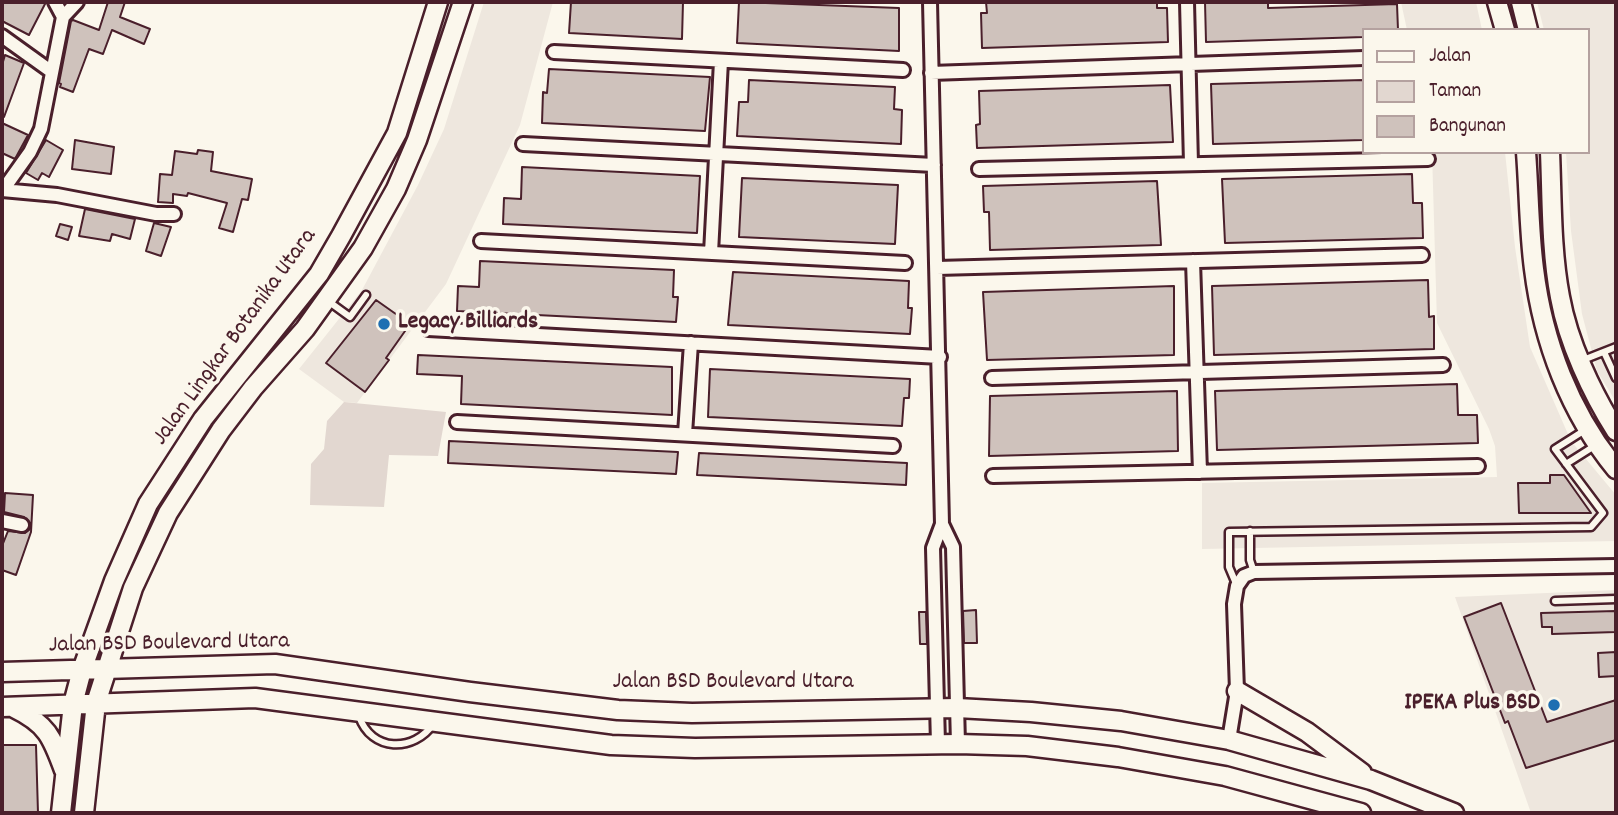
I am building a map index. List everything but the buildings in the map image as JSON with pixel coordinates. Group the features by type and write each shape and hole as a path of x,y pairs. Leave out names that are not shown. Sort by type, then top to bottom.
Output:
{"main road":[{"name":"Jalan Lingkar Botanika Utara","path":"61,813 72,704 114,581 148,504 203,419 318,274 372,183 397,133 438,2"},
{"name":"Jalan Lingkar Botanika Utara","path":"84,813 96,703 133,589 168,513 221,430 327,300 363,248 396,189 416,140 463,2"},
{"path":"1497,2 1504,28"},
{"path":"1521,2 1528,28"},
{"path":"422,59 443,66"},
{"path":"1526,154 1538,301 1564,383 1587,429 1616,469"},
{"path":"1550,154 1554,247 1564,317 1599,401 1616,431"},
{"name":"Jalan BSD Boulevard Utara","path":"2,672 275,664 618,710 692,713 957,708 1031,712 1121,722 1229,740 1371,780 1454,813"},
{"path":"1237,691 1307,732 1371,780"},
{"path":"6,706 255,698 611,745 695,748 938,744 1027,746 1118,757 1225,776 1362,813"},
{"path":"6,706 29,715 46,728 52,737 65,774"}],"street":[{"path":"55,2 63,18"},
{"path":"2,190 30,152 41,129 63,18 77,2"},
{"path":"930,2 942,524 933,548 938,744"},
{"path":"1187,2 1191,164"},
{"path":"2,36 52,72"},
{"path":"554,52 903,70"},
{"path":"932,73 1362,58"},
{"path":"711,253 721,61"},
{"path":"523,144 934,165"},
{"path":"979,169 1428,159"},
{"path":"2,190 57,195 156,214 174,214"},
{"path":"481,241 905,263"},
{"path":"937,268 1422,255"},
{"path":"1193,261 1200,471"},
{"path":"428,329 940,357"},
{"path":"685,435 691,344"},
{"path":"992,378 1443,365"},
{"path":"457,422 893,446"},
{"path":"993,475 1478,466"},
{"path":"2,521 22,525"},
{"path":"942,524 953,547 958,744"},
{"path":"1229,740 1237,691 1234,604 1237,586 1244,576 1254,572 1616,566"},
{"path":"934,586 954,586"}],"lane":[{"path":"327,300 351,317 366,295"},
{"path":"1581,360 1616,347"},
{"path":"1604,352 1616,378"},
{"path":"1237,586 1229,567 1229,531 1591,527 1603,513 1555,449 1587,429"},
{"path":"1566,464 1598,444"},
{"path":"1250,531 1250,560 1254,572"},
{"path":"1555,601 1616,599"},
{"path":"357,711 369,734 392,745 405,745 418,740 428,733 435,722"}],"shaded area":[{"path":"484,2 553,2 520,125 446,284 357,403 344,402 299,369 362,290 418,185 444,129"},
{"path":"1401,2 1476,2 1482,28 1407,28"},
{"path":"1537,2 1616,2 1616,402 1597,371 1582,314 1571,231 1566,154 1590,154 1590,28 1544,28"},
{"path":"1432,154 1505,154 1515,247 1530,347 1571,441 1616,495 1616,541 1202,549 1202,483 1497,477 1495,446 1489,429 1437,323"},
{"name":"IPEKA Plus BSD","path":"1616,590 1616,813 1531,813 1455,597"}],"green space":[{"path":"344,402 446,412 438,456 389,455 384,507 310,505 311,464 324,449 327,421"}],"place":[{"name":"Legacy Billiards","path":"384,324"},
{"name":"IPEKA Plus BSD","path":"1554,705"}]}
